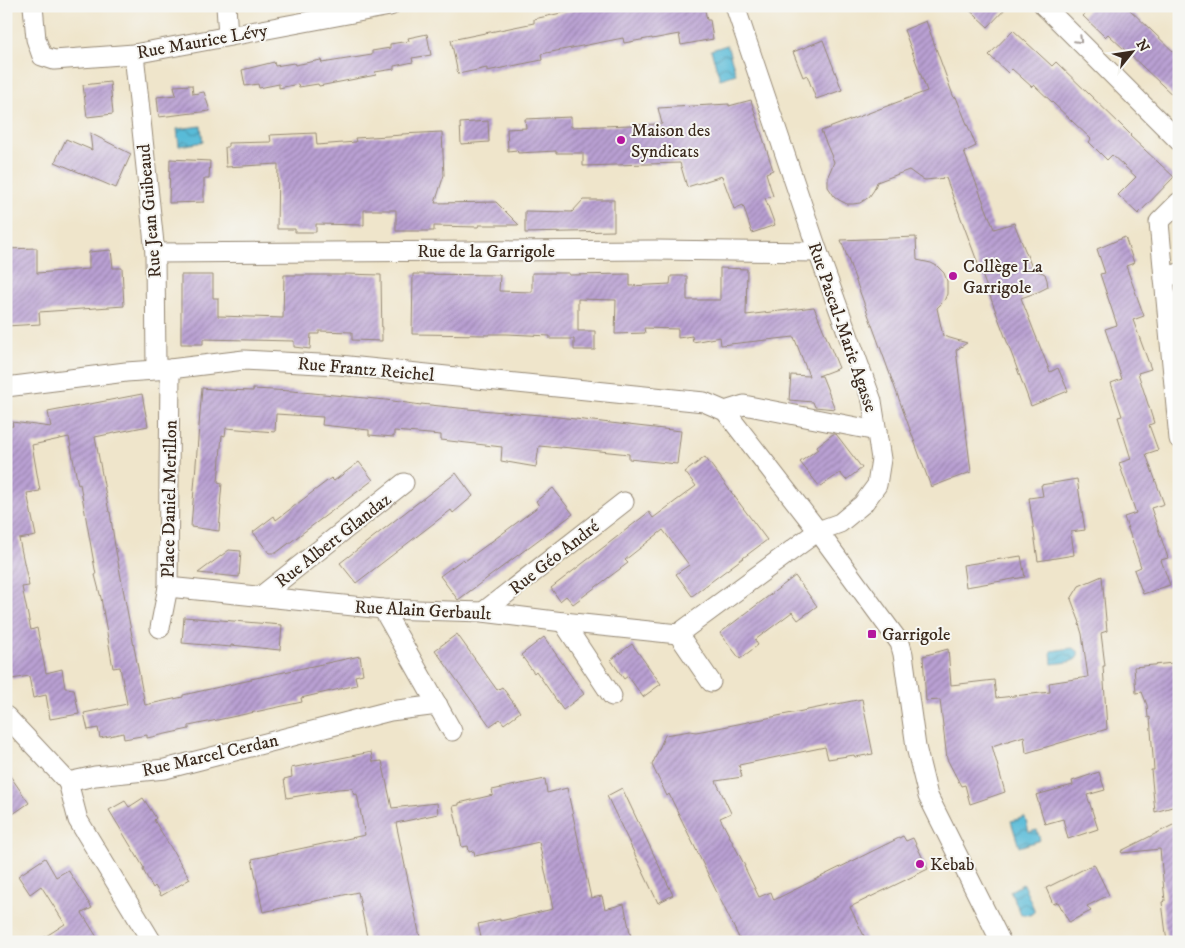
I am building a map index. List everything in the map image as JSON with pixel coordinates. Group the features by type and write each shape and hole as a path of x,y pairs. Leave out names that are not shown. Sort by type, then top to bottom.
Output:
{"street":[{"name":"Rue Maurice Lévy","path":"33,6 36,39 42,56 54,60 134,54 390,6"},
{"path":"226,6 228,36"},
{"name":"Rue Pascal-Marie Agasse","path":"735,6 818,252 872,401 881,459 877,484 863,504 845,519 818,531"},
{"path":"1049,8 1177,135"},
{"name":"Rue Jean Guibeaud","path":"134,54 155,252 163,369"},
{"path":"1179,202 1159,222 1171,275 1179,439"},
{"name":"Rue de la Garrigole","path":"155,252 646,250 818,252"},
{"name":"Rue Frantz Reichel","path":"6,387 244,360 339,365 704,402 725,411"},
{"name":"Place Daniel Merillon","path":"160,628 168,587 163,369"},
{"path":"876,431 744,405 725,411 818,531 900,643 916,747 928,796 1001,942"},
{"name":"Rue Albert Glandaz","path":"261,596 404,483"},
{"name":"Rue Géo André","path":"484,612 624,502"},
{"path":"711,682 678,634 818,531"},
{"name":"Rue Alain Gerbault","path":"168,587 383,609 484,612 678,634"},
{"path":"383,609 452,731"},
{"path":"563,622 612,696"},
{"name":"Rue Marcel Cerdan","path":"68,782 95,776 165,769 390,711 438,705"},
{"path":"6,716 68,782 78,820 152,942"}],"water":[{"path":"727,45 736,74 720,79 711,50"},
{"path":"201,126 203,142 179,146 177,129"},
{"path":"1072,648 1078,651 1077,658 1070,662 1052,664 1051,651"},
{"path":"1025,817 1029,832 1037,830 1040,840 1019,847 1011,821"},
{"path":"1023,884 1034,909 1034,912 1030,915 1021,914 1010,891"}],"building":[{"path":"593,6 704,6 707,20 710,20 713,39 681,45 679,34 624,43 623,38 541,54 542,60 487,71 487,68 458,74 451,40 534,23 534,19"},
{"path":"965,6 1008,6 988,27"},
{"path":"1091,6 1126,6 1179,57 1179,101 1108,34 1105,37 1083,16"},
{"path":"926,21 954,98 956,97 976,146 964,152 994,229 1014,223 1033,270 1045,274 1047,280 1048,287 1021,298 1050,372 1058,368 1068,391 1031,406 946,178 925,180 909,170 877,182 869,197 860,203 853,204 847,204 839,200 828,187 828,176 834,162 821,131 927,91 904,30"},
{"path":"1013,30 1052,66 1056,62 1174,177 1138,214 1118,195 1136,177 1112,155 1107,160 1089,142 1091,139 1034,85 1032,87 1012,69 1008,73 989,55"},
{"path":"427,34 431,55 412,58 413,62 394,66 394,69 375,72 376,75 319,86 318,84 299,87 298,84 279,88 279,84 259,88 258,84 245,86 242,70 274,62 275,66 294,63 295,65 321,60 322,63 372,55 372,51 390,48 390,44 409,41 408,38"},
{"path":"823,40 842,90 816,99 807,75 803,77 793,52"},
{"path":"110,82 113,114 87,117 83,85"},
{"path":"192,85 193,94 204,92 210,111 159,117 157,97 176,95 174,86"},
{"path":"751,100 773,170 766,173 773,196 765,198 775,225 752,233 743,205 734,209 722,176 687,187 680,163 583,166 583,153 556,153 556,151 518,153 517,150 508,151 507,129 526,128 525,119 571,117 571,127 662,124 658,108 729,104 729,106"},
{"path":"488,121 489,142 461,144 460,123"},
{"path":"442,132 444,175 435,203 496,202 519,225 479,225 478,227 434,226 434,231 396,231 396,210 364,210 364,225 316,224 316,232 295,232 295,229 277,229 278,164 226,167 225,147 228,147 228,143 271,142 270,135 316,133 317,145 356,142 355,138"},
{"path":"90,133 131,154 116,188 55,162 66,139 92,150"},
{"path":"170,159 210,161 209,179 204,179 204,202 169,203"},
{"path":"583,200 614,200 614,231 525,233 525,211 572,212"},
{"path":"916,237 917,260 937,266 944,273 947,281 947,294 944,301 937,308 943,336 967,343 956,350 971,472 931,487 841,240"},
{"path":"1125,237 1134,263 1126,266 1144,316 1133,320 1151,369 1138,373 1154,423 1149,425 1158,450 1146,454 1164,504 1151,508 1168,558 1161,560 1170,585 1143,594 1134,570 1141,567 1124,517 1136,513 1119,463 1131,459 1118,417 1122,416 1111,383 1122,379 1105,329 1117,325 1100,274 1105,273 1097,249"},
{"path":"37,248 37,273 89,269 89,252 111,250 113,268 122,268 124,306 39,312 40,324 6,326 6,249"},
{"path":"720,268 747,269 746,315 814,307 839,368 818,376 822,376 835,409 815,407 813,402 789,400 791,375 809,376 794,337 721,345 720,337 693,342 692,336 678,338 678,329 644,328 645,333 615,334 616,300 578,299 578,331 595,331 595,350 574,350 574,339 550,339 550,336 412,334 413,274 500,275 499,291 532,292 532,273 569,273 569,275 630,274 630,286 670,284 671,276 687,276 687,300 720,300"},
{"path":"181,275 213,275 213,298 218,298 218,316 283,318 284,275 381,275 382,341 352,340 352,332 319,331 319,334 311,334 310,349 294,347 294,341 203,339 203,344 181,344"},
{"path":"202,388 292,391 681,431 677,464 629,459 629,454 539,446 536,467 501,461 502,447 441,440 441,435 394,431 394,437 369,435 369,430 322,425 323,417 276,414 275,432 226,428 225,436 222,435 218,482 222,483 219,531 191,527"},
{"path":"142,394 148,426 95,437 145,705 251,679 360,656 363,674 355,676 357,685 301,698 302,702 189,726 189,729 147,738 147,735 124,739 123,733 100,738 98,728 88,730 84,713 127,704 120,667 113,668 80,484 78,485 69,437 32,445 40,491 27,493 36,536 19,539 29,586 22,587 31,630 37,628 46,673 62,669 65,688 74,689 79,714 50,719 46,695 33,698 29,676 12,679 6,647 6,427 13,426 12,422 51,427 48,412"},
{"path":"833,434 836,434 862,468 846,480 840,473 820,487 800,462 818,449 817,446"},
{"path":"705,457 767,540 692,596 676,574 689,565 663,530 625,560 628,563 573,604 566,596 560,601 551,588 649,512 653,518 696,486 685,472"},
{"path":"359,462 373,480 276,553 269,553 253,532 274,516 276,520 331,478 334,481"},
{"path":"456,473 473,496 453,513 451,510 356,583 340,563"},
{"path":"1077,479 1085,530 1071,532 1074,555 1038,561 1029,498 1043,496 1041,485"},
{"path":"553,488 573,514 458,600 440,576 463,559 465,561 539,506 536,501"},
{"path":"229,550 241,551 239,577 198,573"},
{"path":"1021,556 1025,577 966,587 963,565"},
{"path":"795,576 817,606 798,620 792,612 755,640 758,645 740,659 720,633"},
{"path":"1102,576 1107,631 1101,633 1105,666 1103,666 1107,729 1026,753 1024,736 992,746 1005,792 970,804 965,785 961,786 947,759 940,700 926,701 923,656 948,649 951,685 994,680 996,698 1050,692 1049,683 1088,677 1080,623 1071,599 1079,586"},
{"path":"184,617 282,625 280,650 182,643"},
{"path":"457,634 497,690 502,687 520,712 504,724 500,719 490,726 435,650"},
{"path":"544,637 584,694 563,710 536,671 534,673 521,655"},
{"path":"632,644 661,684 643,697 628,676 624,679 611,660"},
{"path":"1173,663 1179,721 1179,805 1155,812 1151,770 1154,770 1150,717 1148,718 1147,705 1142,692 1136,693 1134,667"},
{"path":"862,699 873,754 828,759 825,747 739,765 742,777 716,781 731,813 720,818 759,897 771,892 774,900 903,836 906,841 913,838 928,869 850,907 867,942 741,942 669,794 667,796 652,765 665,735 713,729"},
{"path":"371,752 373,762 382,761 392,808 437,803 438,814 396,823 421,942 368,942 358,892 263,912 252,859 365,835 357,794 354,795 352,788 287,798 284,779 292,777 291,768"},
{"path":"6,770 29,803 13,814 6,804"},
{"path":"1099,772 1105,790 1087,795 1098,829 1068,839 1063,819 1045,824 1036,795 1073,785 1072,781"},
{"path":"545,779 547,793 567,788 591,898 602,896 605,909 624,904 632,942 482,942 478,924 553,909 539,842 475,856 474,851 469,852 468,846 462,847 453,806 493,795 492,790"},
{"path":"622,788 673,895 658,903 607,796"},
{"path":"143,798 156,818 154,820 190,879 161,896 155,886 153,888 143,870 144,868 109,810 125,801 129,807"},
{"path":"1179,822 1179,942 1167,942 1162,902 1165,901 1160,849 1122,853 1121,851"},
{"path":"45,858 56,877 68,870 92,908 82,913 100,942 37,942 65,924 41,886 30,894 18,876"},
{"path":"1094,864 1109,895 1087,906 1091,911 1069,922 1058,902 1053,904 1046,888"}],"place":[{"name":"Maison des Syndicats","path":"621,140"},
{"name":"Collège La Garrigole","path":"953,276"},
{"name":"Garrigole","path":"872,634"},
{"name":"Kebab","path":"920,864"}]}
